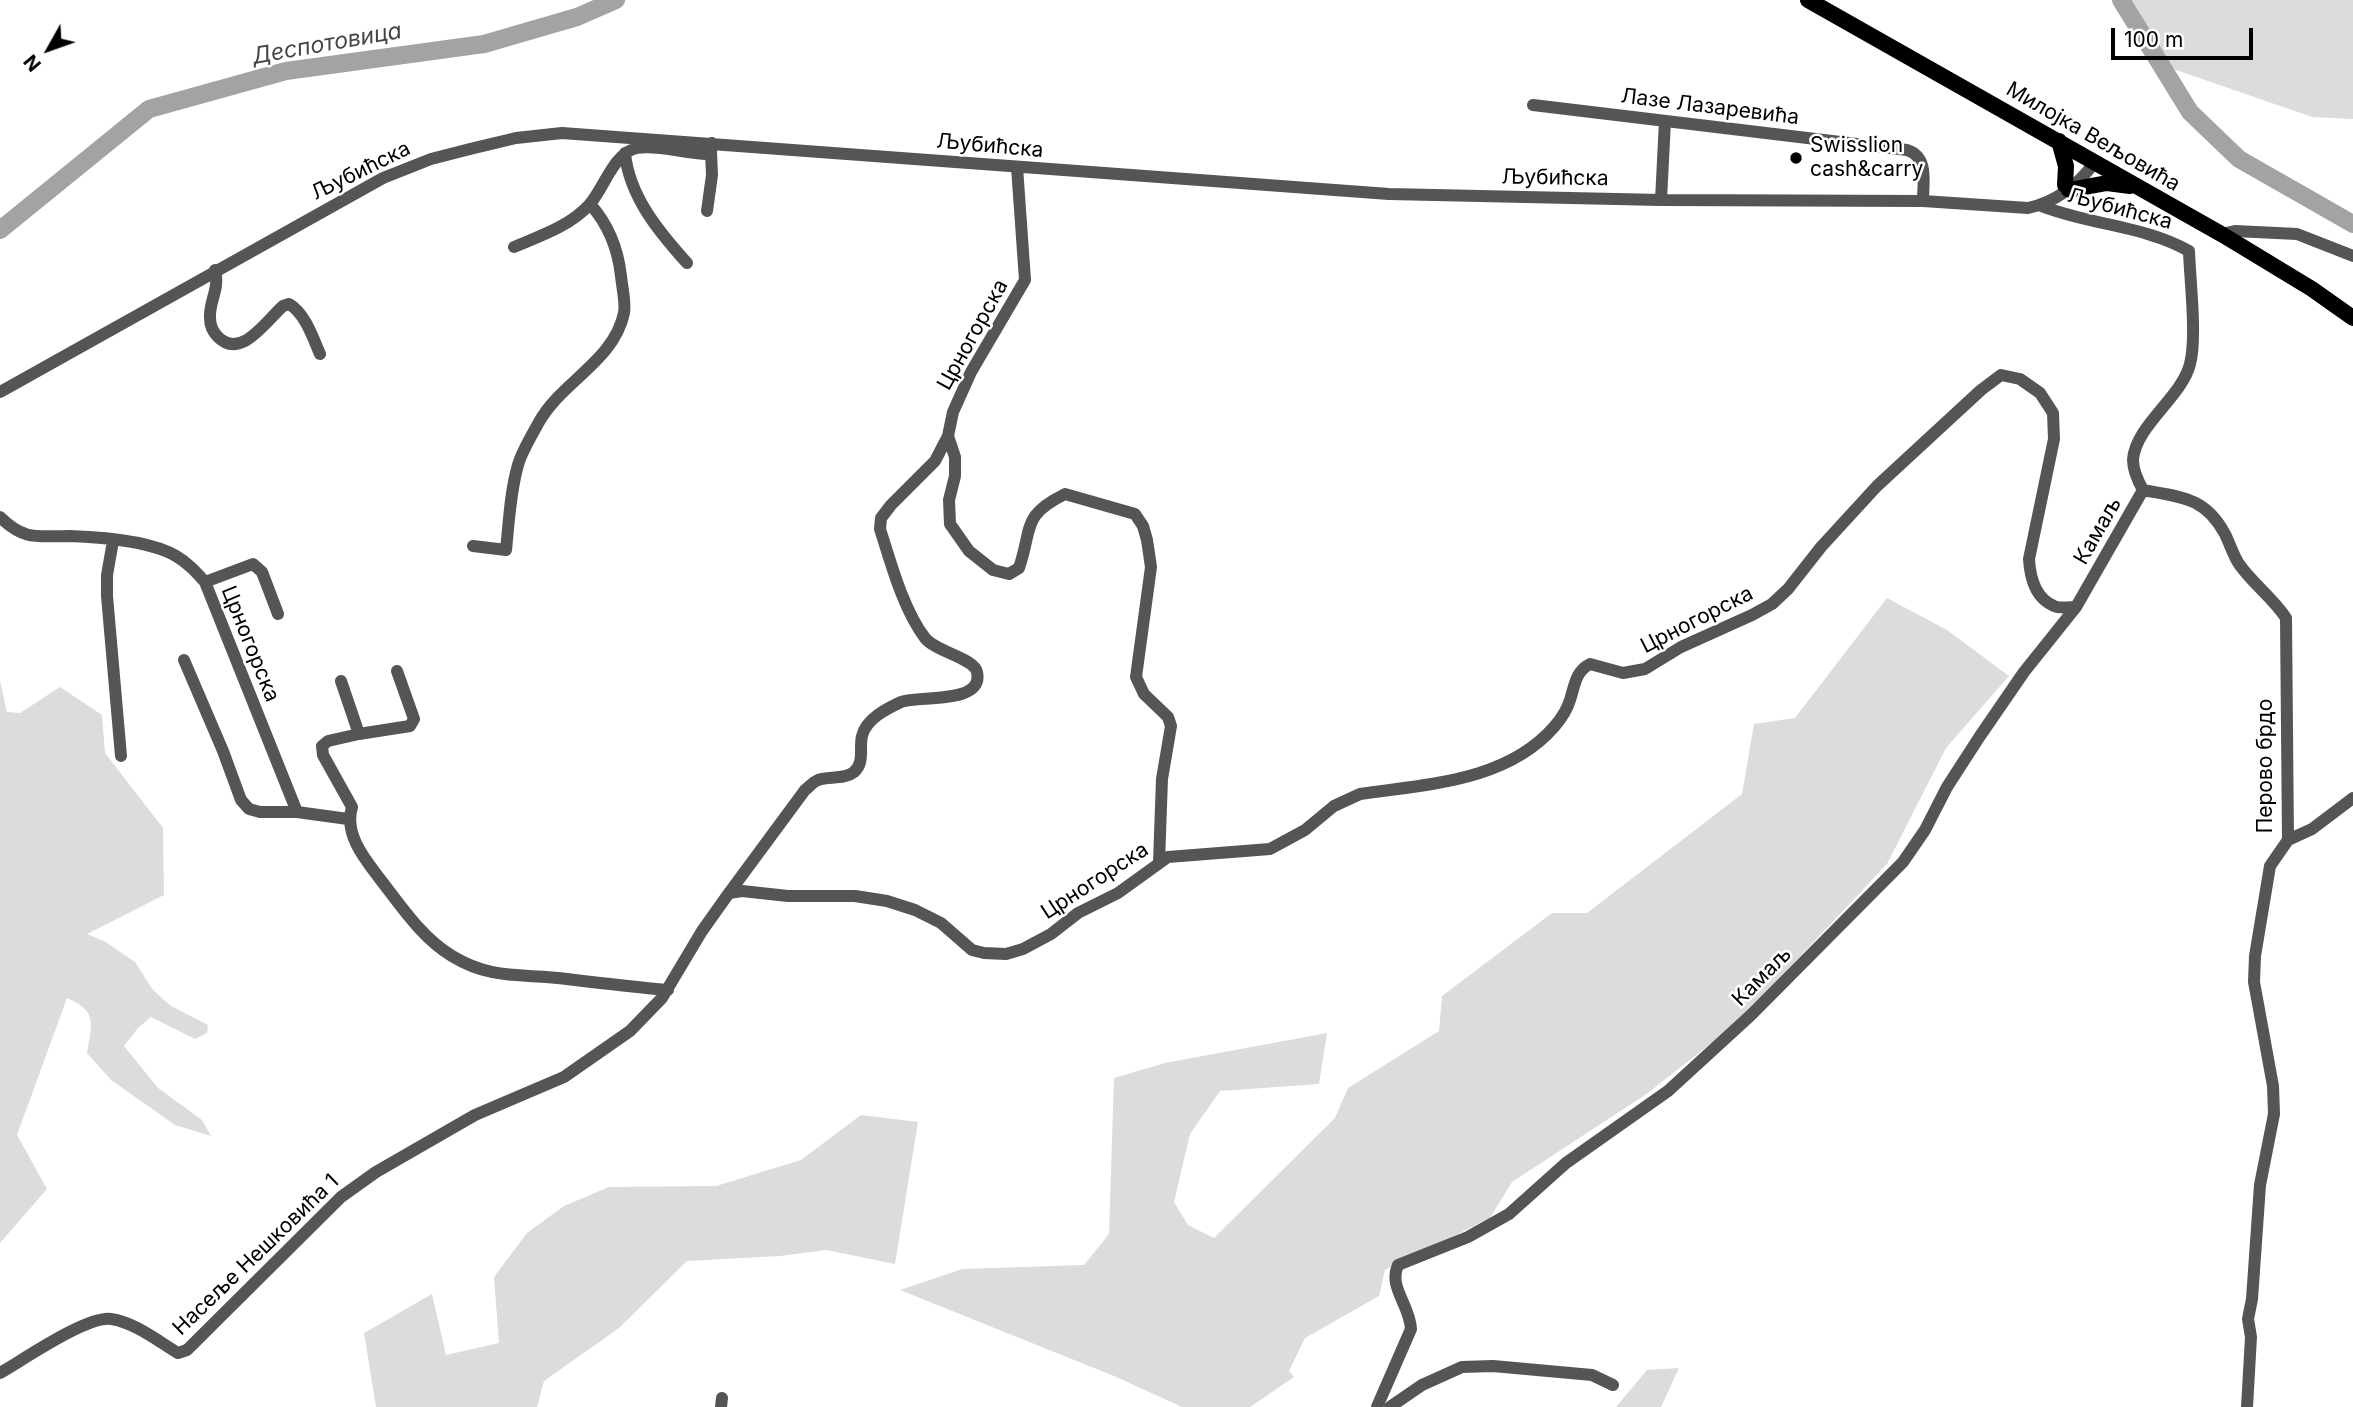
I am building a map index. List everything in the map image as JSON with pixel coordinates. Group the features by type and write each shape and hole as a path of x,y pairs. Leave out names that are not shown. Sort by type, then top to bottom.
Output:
{"main road":[{"name":"Милојка Вељовића","path":"1808,0 2221,234 2312,289 2353,318"},
{"path":"2059,141 2066,166 2063,190 2107,183 2139,187"}],"street":[{"name":"Лазе Лазаревића","path":"1533,105 1916,153 1922,159 1923,201"},
{"path":"1661,200 1665,121"},
{"name":"Љубићска","path":"0,392 383,178 431,159 516,138 562,133 711,147 1389,194 1661,200 1923,201 2018,208 2039,205 2063,190 2091,160"},
{"path":"514,247 569,222 590,204 625,153 637,148 698,154 711,147 712,175 707,211"},
{"path":"625,153 626,167 654,224 687,263"},
{"name":"Црногорска","path":"948,436 953,412 971,372 1025,280 1017,167"},
{"path":"473,546 506,550 511,500 519,463 535,430 556,398 585,374 613,338 624,313 619,259 604,218 590,204"},
{"name":"Љубићска","path":"2039,205 2078,218 2174,242 2189,251 2192,360 2182,385 2160,409 2133,458 2143,491"},
{"path":"2221,234 2235,231 2297,234 2353,256"},
{"path":"215,270 218,282 210,319 213,332 221,341 231,345 242,344 283,306 289,304 302,318 320,354"},
{"name":"Црногорска","path":"729,893 742,891 788,896 855,896 887,901 915,910 941,923 972,950 1006,954 1023,949 1051,934 1078,913 1118,893 1168,857 1270,849 1360,794 1458,779 1493,768 1523,753 1553,728 1566,711 1575,679 1584,667 1590,664 1623,673 1645,669 1681,647 1772,604 1877,486 2001,375 2020,379 2040,393 2053,413 2054,439 2029,559 2030,578 2044,599 2055,607 2076,607"},
{"path":"948,436 955,457 955,476 949,500 950,524 969,551 993,570 1009,574 1019,568 1033,516 1045,504 1065,494 1124,509 1135,514 1143,526 1151,567 1136,677 1144,694 1168,717 1171,726 1162,779 1159,862"},
{"path":"397,671 414,719 413,723 410,726 328,741 322,746 323,755 352,807 348,819 355,842 368,863 431,941 454,957 501,975 564,978 597,984 668,990 702,931 805,790 817,780 846,776 856,771 861,761 862,736 868,723 904,701 955,696 969,691 976,684 976,668 968,661 939,650 926,639 910,611 880,529 881,518 935,461 948,436"},
{"name":"Камаљ","path":"1377,1407 1410,1329 1410,1319 1395,1285 1394,1274 1398,1265 1468,1237 1509,1214 1566,1163 1668,1091 1751,1015 1903,862 1980,736 2024,672 2076,607 2143,491"},
{"name":"Перово брдо","path":"2143,491 2176,496 2202,505 2225,533 2239,564 2278,605 2286,618 2288,840 2270,866 2255,956 2256,995 2273,1086 2274,1114 2260,1185 2252,1300 2248,1319 2251,1337 2247,1407"},
{"name":"Црногорска","path":"0,517 12,529 29,537 72,536 113,541 167,552 188,564 205,582 297,812"},
{"path":"113,541 107,575 107,596 121,756"},
{"path":"205,582 253,564 262,572 278,614"},
{"path":"184,660 241,800 249,809 348,819"},
{"path":"341,681 359,734"},
{"path":"2288,840 2312,829 2353,798"},
{"name":"Насеље Нешковића 1","path":"0,1373 66,1334 89,1323 109,1318 139,1330 178,1353 187,1350 341,1197 376,1172 474,1115 564,1077 630,1031 650,1013 668,990"},
{"path":"1390,1407 1422,1385 1462,1367 1493,1366 1592,1375 1613,1385"}],"shaded area":[{"path":"2120,0 2353,0 2353,119 2312,117 2153,62"},
{"path":"1887,598 1947,630 2009,676 1946,748 1887,864 1739,1021 1648,1093 1512,1182 1490,1218 1385,1270 1379,1296 1305,1338 1289,1371 1294,1377 1250,1407 1182,1407 1114,1376 900,1290 962,1269 1084,1265 1109,1234 1114,1078 1165,1063 1327,1033 1319,1084 1220,1091 1190,1134 1174,1202 1188,1225 1214,1238 1335,1118 1348,1088 1439,1031 1442,996 1552,913 1587,913 1742,794 1754,724 1795,718"},
{"path":"0,681 7,712 20,713 60,687 102,715 105,753 163,828 164,895 87,934 104,941 135,962 153,990 171,1006 208,1025 207,1033 195,1039 151,1017 124,1046 158,1088 202,1120 211,1136 175,1125 111,1080 87,1053 91,1026 88,1013 67,998 17,1135 47,1189 0,1243"},
{"path":"861,1115 918,1122 895,1264 826,1250 780,1256 687,1261 619,1328 544,1381 537,1407 376,1407 364,1333 432,1294 446,1355 499,1343 494,1277 527,1233 564,1206 609,1187 716,1186 801,1160"},
{"path":"1679,1368 1661,1407 1616,1407 1647,1370"}],"waterway":[{"name":"Деспотовица","path":"0,230 149,109 286,71 484,44 577,17 616,0"},
{"name":"Деспотовица","path":"2121,0 2190,112 2239,159 2353,224"}],"place":[{"name":"Swisslion cash&carry","path":"1796,158"}]}
